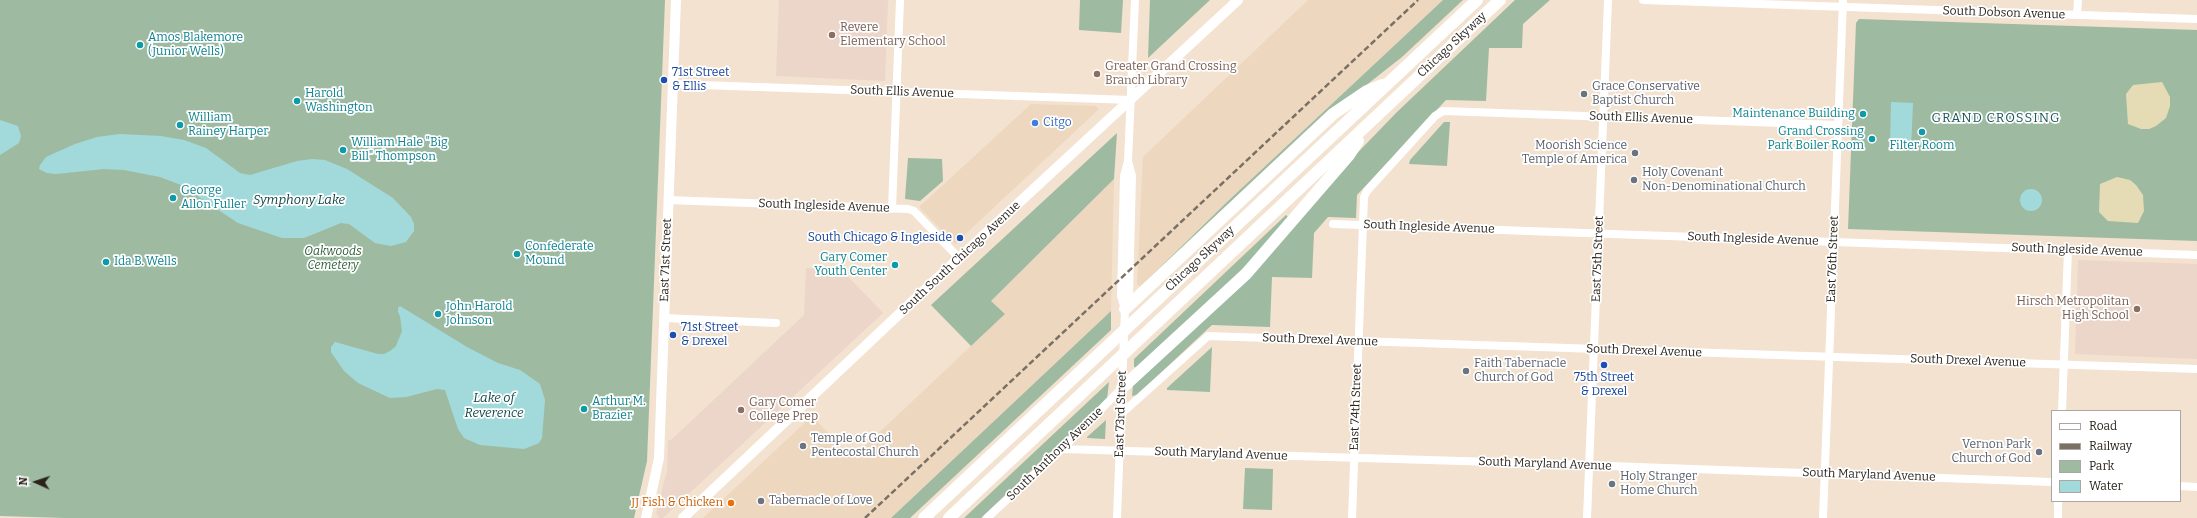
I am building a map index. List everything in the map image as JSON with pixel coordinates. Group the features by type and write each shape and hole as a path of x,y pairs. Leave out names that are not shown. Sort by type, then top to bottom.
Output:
{"highway":[{"name":"Chicago Skyway","path":"924,518 1477,0"},
{"name":"Chicago Skyway","path":"949,518 1500,0"},
{"path":"1125,309 1333,114 1367,91 1389,82"},
{"path":"1122,388 1175,341 1266,253 1349,155 1367,126"}],"main road":[{"name":"East 71st Street","path":"646,518 659,458 676,0"},
{"name":"South South Chicago Avenue","path":"683,518 959,258 1238,0"}],"street":[{"path":"892,209 900,0"},
{"name":"East 73rd Street","path":"1117,518 1125,309 1120,296 1124,176 1128,161 1135,0"},
{"name":"East 75th Street","path":"1587,518 1608,0"},
{"name":"South Dobson Avenue","path":"1643,0 1843,4 2197,19"},
{"path":"2077,15 2078,0"},
{"name":"East 76th Street","path":"1823,518 1843,4"},
{"name":"South Ellis Avenue","path":"673,84 1131,100"},
{"name":"South Ellis Avenue","path":"1443,111 1838,125"},
{"name":"East 74th Street","path":"1352,518 1364,197 1367,191 1435,116 1443,111"},
{"name":"South Ingleside Avenue","path":"668,200 914,211 959,258"},
{"name":"South Ingleside Avenue","path":"1333,224 2197,255"},
{"path":"2062,410 2068,250"},
{"path":"664,318 776,323"},
{"name":"South Drexel Avenue","path":"1121,414 1208,336 2197,369"},
{"name":"South Anthony Avenue","path":"987,518 1062,449 1122,388"},
{"name":"South Maryland Avenue","path":"1062,449 1589,465 2051,482"},
{"path":"2181,486 2197,487"},
{"path":"2058,502 2058,518"}],"shaded area":[{"name":"Revere Elementary School","path":"779,0 888,0 885,81 776,76"},
{"path":"1308,0 1443,0 1228,201 1140,287 1137,284 1143,157"},
{"path":"1031,104 1096,106 1099,109 955,244 919,207"},
{"path":"1114,179 1111,311 891,518 703,518 812,416 852,458 1005,314 991,301"},
{"name":"Hirsch Metropolitan High School","path":"2078,260 2197,264 2197,359 2075,354"},
{"name":"Gary Comer College Prep","path":"806,268 841,269 883,313 663,518 659,518 656,513 667,471 668,440 671,440 804,315"}],"green space":[{"name":"Oakwoods Cemetery","path":"0,0 665,0 647,461 634,518 64,518 0,516"},
{"path":"1080,0 1123,0 1121,33 1079,30"},
{"path":"1150,0 1210,0 1148,58"},
{"path":"1443,0 1463,0 1402,57 1360,90 1140,287 1228,201"},
{"path":"1515,0 1550,0 1523,24 1522,48 1489,48 1486,101 1446,100 1357,195 1356,218 1328,217 1314,233 1312,278 1272,277 1270,327 1212,325 1137,395 1132,396 1133,385 1397,112"},
{"path":"1859,19 2197,30 2197,241 1848,229 1856,23"},
{"path":"1444,122 1450,122 1447,166 1409,164 1410,160"},
{"path":"1117,133 1114,179 991,301 1005,314 971,346 931,305"},
{"path":"908,158 942,159 943,181 920,201 905,199"},
{"path":"1286,215 1290,219 1270,243 1137,368 1134,367 1134,359"},
{"path":"1111,311 1111,330 910,518 891,518"},
{"path":"1212,347 1210,392 1167,390 1167,388"},
{"path":"1109,382 1107,399 981,518 964,518"},
{"path":"1106,420 1105,439 1087,438 1087,437"},
{"path":"1245,468 1273,469 1272,510 1243,509"}],"sand":[{"path":"2162,82 2170,97 2170,106 2166,118 2156,126 2149,129 2141,129 2128,124 2126,94 2133,85"},
{"path":"2117,177 2130,180 2136,185 2143,195 2144,211 2138,223 2108,221 2099,212 2100,184"}],"water":[{"path":"1891,102 1913,103 1911,149 1890,148"},
{"path":"0,120 18,126 21,136 19,143 0,155"},
{"name":"Symphony Lake","path":"120,134 161,136 184,140 206,148 240,173 250,175 297,161 312,159 325,160 347,169 393,198 411,217 414,224 414,231 406,242 391,246 375,243 349,224 341,223 304,238 282,238 238,223 181,185 160,177 124,170 104,169 56,174 47,173 39,169 46,157 75,144 97,137"},
{"path":"2027,189 2035,189 2042,196 2042,204 2035,211 2027,211 2020,204 2020,196"},
{"name":"Lake of Reverence","path":"400,306 467,347 498,363 520,370 540,384 545,400 542,438 539,443 524,449 480,445 464,438 458,429 445,390 437,389 406,397 390,398 358,383 344,371 331,352 331,347 335,342 378,354 384,354 390,351 396,346 402,331 398,312 398,308"}],"railway":[{"path":"865,518 1418,0"}],"place":[{"name":"Revere Elementary School","path":"832,35"},
{"name":"Amos Blakemore (Junior Wells)","path":"140,45"},
{"name":"Greater Grand Crossing Branch Library","path":"1097,74"},
{"name":"71st Street & Ellis","path":"664,80"},
{"name":"Grace Conservative Baptist Church","path":"1584,94"},
{"name":"Harold Washington","path":"297,101"},
{"name":"Maintenance Building","path":"1863,114"},
{"name":"Citgo","path":"1035,123"},
{"name":"William Rainey Harper","path":"180,125"},
{"name":"Filter Room","path":"1922,132"},
{"name":"Grand Crossing Park Boiler Room","path":"1872,139"},
{"name":"William Hale \"Big Bill\" Thompson","path":"343,150"},
{"name":"Moorish Science Temple of America","path":"1635,153"},
{"name":"Holy Covenant Non-Denominational Church","path":"1634,180"},
{"name":"George Allon Fuller","path":"173,198"},
{"name":"South Chicago & Ingleside","path":"960,238"},
{"name":"Confederate Mound","path":"517,254"},
{"name":"Ida B. Wells","path":"106,262"},
{"name":"Gary Comer Youth Center","path":"895,265"},
{"name":"Hirsch Metropolitan High School","path":"2137,309"},
{"name":"John Harold Johnson","path":"438,314"},
{"name":"71st Street & Drexel","path":"673,335"},
{"name":"75th Street & Drexel","path":"1604,365"},
{"name":"Faith Tabernacle Church of God","path":"1466,371"},
{"name":"Arthur M. Brazier","path":"584,409"},
{"name":"Gary Comer College Prep","path":"741,410"},
{"name":"Temple of God Pentecostal Church","path":"803,446"},
{"name":"Vernon Park Church of God","path":"2039,452"},
{"name":"Holy Stranger Home Church","path":"1612,484"},
{"name":"Tabernacle of Love","path":"761,501"},
{"name":"JJ Fish & Chicken","path":"731,503"}],"district":[{"name":"GRAND CROSSING","path":"1996,118"}]}
